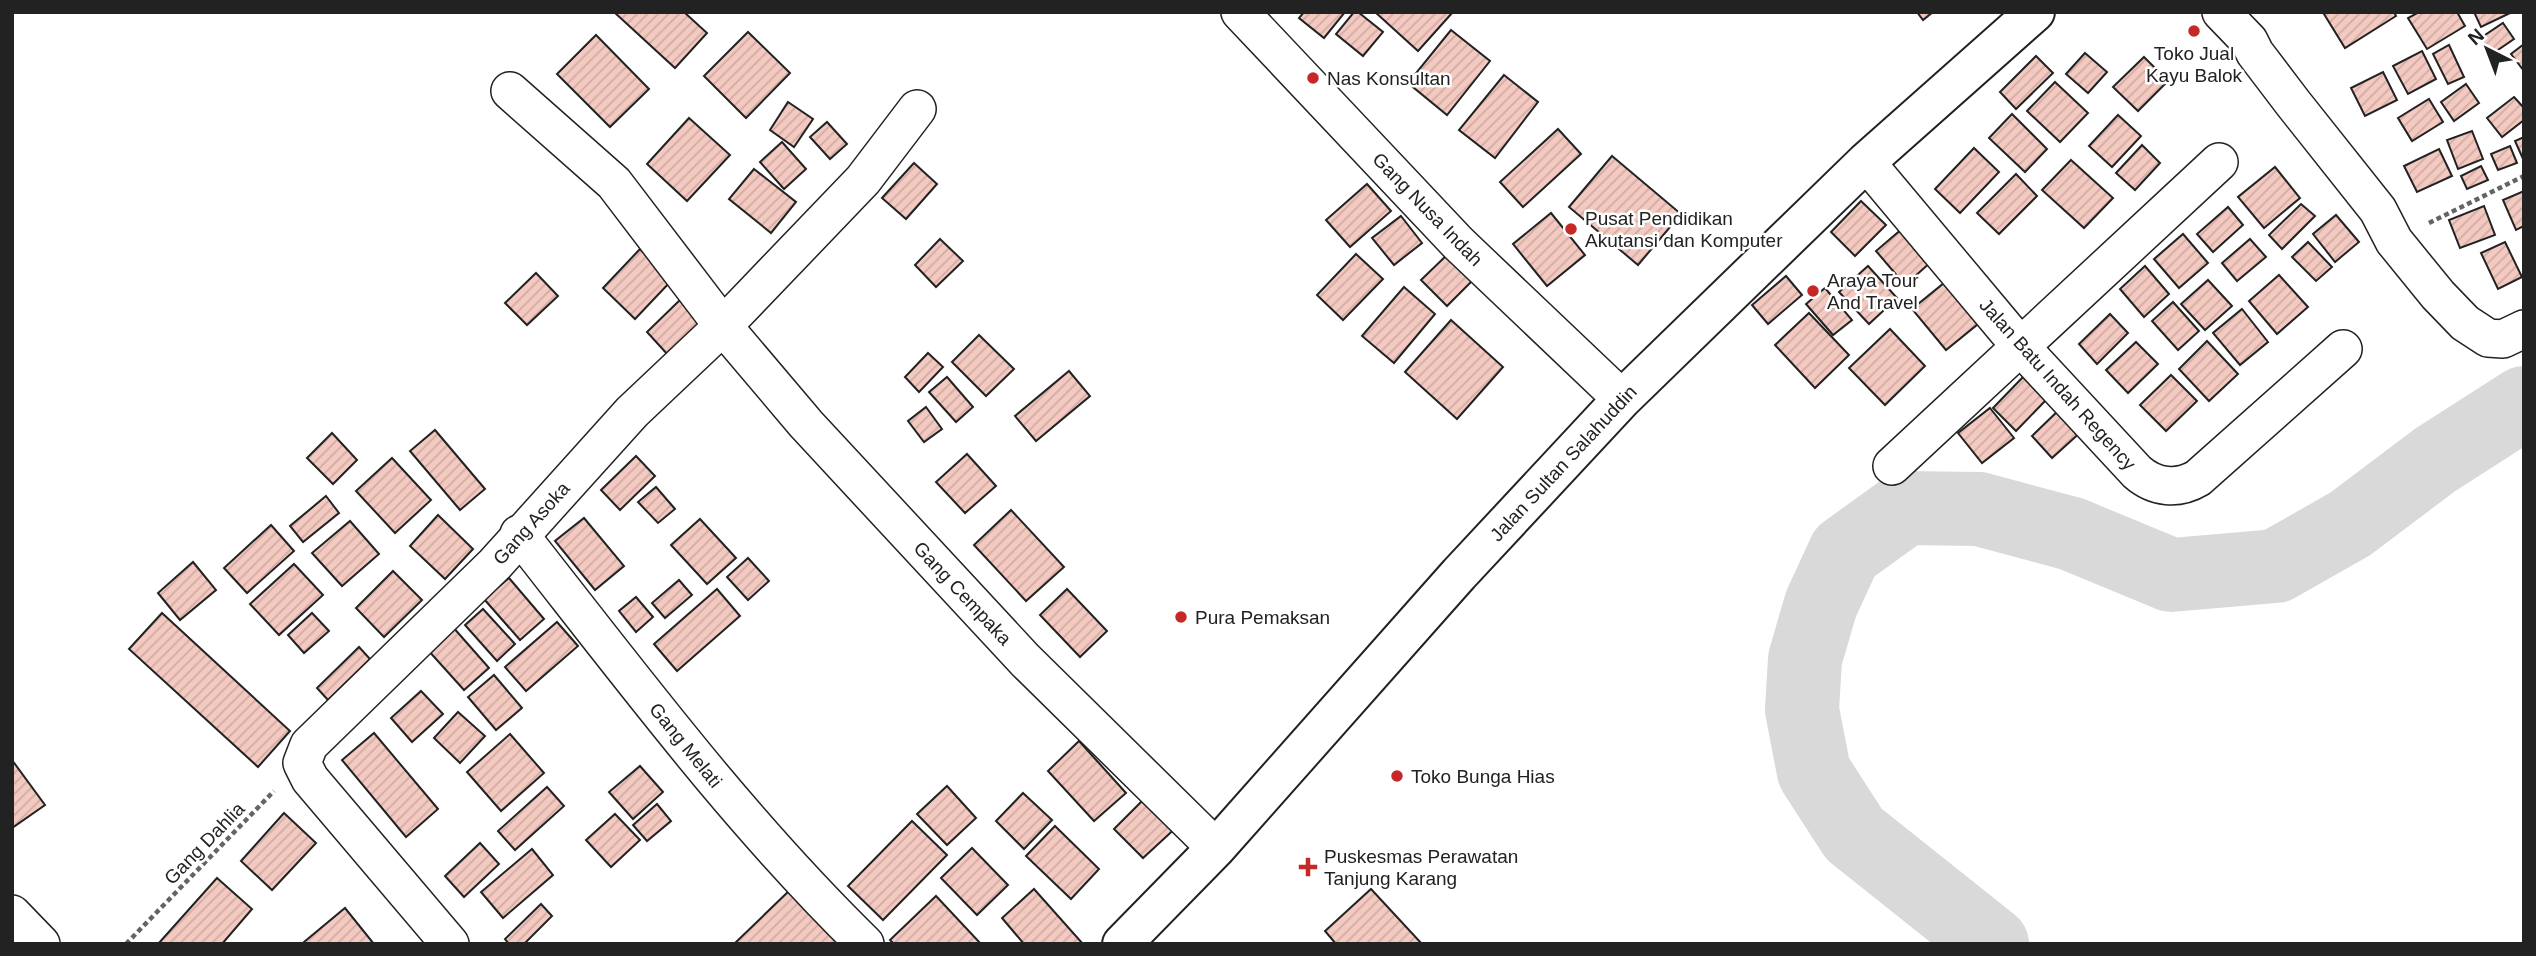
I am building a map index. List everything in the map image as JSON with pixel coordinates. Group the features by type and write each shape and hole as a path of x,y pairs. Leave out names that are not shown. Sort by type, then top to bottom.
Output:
{"main road":[{"name":"Jalan Sultan Salahuddin","path":"1122,944 1216,848 1459,574 1622,399 1866,162 2035,12"}],"street":[{"name":"Gang Nusa Indah","path":"1240,12 1458,243 1622,399"},
{"path":"2221,12 2249,41 2293,103 2378,210 2393,241 2438,295 2465,323 2492,339 2503,340 2524,328"},
{"name":"Gang Cempaka","path":"510,91 614,184 723,326 806,424 1025,660 1216,848"},
{"name":"Gang Asoka","path":"302,763 309,745 495,564 519,534 632,412 723,326 863,180 917,109"},
{"name":"Jalan Batu Indah Regency","path":"1866,162 2020,346 2137,472 2149,481 2170,486 2192,482 2204,474 2343,349"},
{"path":"1892,466 2219,162"},
{"name":"Gang Melati","path":"519,534 719,786 780,857 865,944"},
{"path":"302,763 310,779 450,944"},
{"path":"12,914 41,944"}],"path":[{"path":"2393,241 2524,176"},
{"name":"Gang Dahlia","path":"125,944 302,763"}],"building":[{"path":"614,12 684,12 707,33 675,68"},
{"path":"1304,12 1345,12 1324,38 1299,18"},
{"path":"1354,12 1358,12 1383,32 1363,56 1336,34"},
{"path":"1375,12 1452,12 1452,13 1418,51"},
{"path":"1917,12 1933,12 1923,20"},
{"path":"2394,12 2396,16 2345,48 2324,14"},
{"path":"2419,12 2457,12 2465,26 2427,49 2408,18"},
{"path":"2474,12 2510,12 2510,13 2481,27"},
{"path":"2503,23 2514,39 2489,56 2479,39"},
{"path":"1451,30 1490,61 1447,115 1408,83"},
{"path":"748,32 790,73 746,118 704,76"},
{"path":"596,35 649,89 610,127 557,74"},
{"path":"2524,44 2524,71 2511,54"},
{"path":"2449,45 2464,77 2448,84 2433,54"},
{"path":"2422,51 2436,79 2408,94 2393,66"},
{"path":"2085,53 2107,72 2088,93 2066,74"},
{"path":"2036,56 2053,73 2016,109 2000,92"},
{"path":"2144,57 2168,81 2138,111 2113,87"},
{"path":"2383,72 2397,100 2365,116 2351,88"},
{"path":"1504,75 1538,102 1495,158 1459,130"},
{"path":"2055,82 2088,113 2060,142 2027,111"},
{"path":"2466,84 2479,103 2454,121 2441,102"},
{"path":"2514,97 2524,108 2524,120 2502,137 2487,118"},
{"path":"2429,99 2443,122 2412,141 2398,118"},
{"path":"788,102 813,119 794,147 770,130"},
{"path":"2012,114 2047,149 2025,172 1989,138"},
{"path":"2118,115 2141,136 2112,167 2089,146"},
{"path":"689,118 730,155 687,201 647,164"},
{"path":"827,122 847,144 830,159 810,137"},
{"path":"1558,129 1581,154 1523,207 1500,182"},
{"path":"2472,131 2483,159 2458,169 2447,140"},
{"path":"2524,137 2524,161 2515,141"},
{"path":"782,142 806,169 784,189 760,162"},
{"path":"2142,145 2160,163 2135,190 2116,173"},
{"path":"2510,146 2517,163 2498,170 2491,154"},
{"path":"1974,148 1999,172 1960,213 1935,189"},
{"path":"2439,149 2452,176 2417,192 2404,166"},
{"path":"1612,156 1681,214 1638,265 1569,207"},
{"path":"2071,160 2113,198 2084,228 2042,190"},
{"path":"914,163 937,184 906,219 882,198"},
{"path":"2481,166 2488,180 2467,189 2461,176"},
{"path":"2275,167 2300,198 2264,228 2238,197"},
{"path":"754,169 796,202 771,233 729,199"},
{"path":"2016,174 2037,196 1999,234 1977,213"},
{"path":"1367,184 1391,211 1350,247 1326,220"},
{"path":"2524,191 2524,226 2516,230 2503,200"},
{"path":"1861,201 1886,225 1855,256 1831,232"},
{"path":"2301,204 2315,216 2282,249 2269,235"},
{"path":"2484,206 2495,235 2460,248 2449,220"},
{"path":"2228,207 2243,225 2213,252 2197,234"},
{"path":"1551,213 1585,255 1547,286 1513,244"},
{"path":"2336,215 2359,242 2335,262 2313,234"},
{"path":"1401,216 1422,243 1394,265 1372,238"},
{"path":"1903,228 1931,262 1905,285 1876,251"},
{"path":"2183,234 2208,263 2179,288 2154,259"},
{"path":"940,239 963,261 936,287 915,265"},
{"path":"2250,239 2266,257 2237,281 2222,263"},
{"path":"2308,242 2332,267 2316,281 2292,257"},
{"path":"2505,242 2522,277 2498,289 2481,253"},
{"path":"640,249 672,280 635,319 603,288"},
{"path":"1451,251 1476,277 1447,306 1421,280"},
{"path":"1356,254 1383,279 1343,320 1317,295"},
{"path":"1868,266 1897,298 1869,324 1839,292"},
{"path":"2145,266 2169,294 2144,317 2120,289"},
{"path":"536,273 558,296 527,325 505,303"},
{"path":"2279,275 2308,307 2277,334 2249,301"},
{"path":"1786,276 1802,295 1768,324 1752,305"},
{"path":"2208,280 2232,306 2205,330 2181,304"},
{"path":"1944,283 1978,324 1946,350 1912,309"},
{"path":"1404,287 1435,314 1394,363 1362,336"},
{"path":"1825,288 1852,320 1833,335 1806,304"},
{"path":"682,298 705,322 669,356 647,332"},
{"path":"2173,302 2199,331 2178,350 2152,321"},
{"path":"2242,309 2268,342 2240,365 2213,333"},
{"path":"1809,313 1849,355 1815,388 1775,345"},
{"path":"2110,314 2128,333 2097,364 2079,344"},
{"path":"1451,320 1503,367 1457,419 1405,372"},
{"path":"1890,329 1925,366 1885,405 1849,368"},
{"path":"979,335 1014,369 986,396 952,362"},
{"path":"2207,341 2238,374 2209,401 2179,369"},
{"path":"2136,342 2158,364 2128,393 2106,370"},
{"path":"928,353 943,367 919,392 905,377"},
{"path":"1069,371 1090,396 1036,441 1015,416"},
{"path":"2171,375 2197,401 2166,431 2140,405"},
{"path":"947,377 973,407 956,422 929,392"},
{"path":"2023,377 2046,400 2016,431 1993,408"},
{"path":"926,407 942,429 924,442 908,421"},
{"path":"2062,407 2083,430 2052,458 2032,436"},
{"path":"1990,408 2014,438 1982,463 1958,433"},
{"path":"435,430 485,489 460,510 410,451"},
{"path":"332,433 357,460 333,484 307,458"},
{"path":"967,454 996,486 965,513 936,482"},
{"path":"636,456 655,476 620,510 601,490"},
{"path":"392,458 431,500 395,533 356,491"},
{"path":"656,487 675,509 658,523 638,502"},
{"path":"326,496 339,513 303,542 290,526"},
{"path":"1011,510 1064,567 1026,601 974,545"},
{"path":"438,515 473,549 445,579 410,546"},
{"path":"584,518 624,566 595,590 555,541"},
{"path":"700,519 736,558 707,584 671,545"},
{"path":"350,521 379,554 342,586 312,553"},
{"path":"271,525 294,551 247,593 224,568"},
{"path":"748,558 769,581 748,600 727,577"},
{"path":"193,562 216,590 180,620 158,593"},
{"path":"294,564 323,595 279,635 250,604"},
{"path":"393,571 422,600 384,637 356,608"},
{"path":"509,578 544,619 520,640 484,599"},
{"path":"679,580 692,595 665,618 652,603"},
{"path":"717,589 740,616 677,671 654,644"},
{"path":"1067,589 1107,631 1080,657 1040,615"},
{"path":"636,597 653,617 636,632 619,611"},
{"path":"483,609 515,644 497,661 465,625"},
{"path":"162,613 290,731 258,767 129,649"},
{"path":"312,613 329,631 304,653 288,635"},
{"path":"557,622 578,646 526,691 505,667"},
{"path":"452,626 489,668 464,690 427,649"},
{"path":"359,647 370,659 328,700 317,688"},
{"path":"494,675 522,708 496,730 468,697"},
{"path":"421,691 443,714 412,742 391,718"},
{"path":"458,712 485,736 460,763 434,738"},
{"path":"374,733 438,809 406,837 342,760"},
{"path":"510,734 544,773 501,811 467,772"},
{"path":"1079,741 1126,793 1094,821 1048,771"},
{"path":"12,760 45,805 12,828"},
{"path":"640,766 663,792 633,819 609,792"},
{"path":"947,786 976,818 947,845 917,814"},
{"path":"547,787 564,806 515,850 498,831"},
{"path":"1023,793 1052,820 1024,849 996,821"},
{"path":"1150,793 1180,824 1143,858 1114,829"},
{"path":"657,804 671,821 647,841 633,825"},
{"path":"284,813 316,843 272,890 241,861"},
{"path":"615,814 640,840 611,867 586,840"},
{"path":"912,821 947,855 883,920 848,886"},
{"path":"1055,826 1099,869 1071,899 1026,856"},
{"path":"480,843 499,864 464,897 445,876"},
{"path":"972,848 1008,885 977,915 941,878"},
{"path":"532,849 553,875 503,918 481,892"},
{"path":"217,878 252,909 222,944 158,944"},
{"path":"792,888 845,944 734,944"},
{"path":"1034,889 1083,944 1024,944 1002,918"},
{"path":"1371,889 1422,944 1336,944 1325,931"},
{"path":"936,896 981,944 894,944 890,940"},
{"path":"541,904 552,916 524,944 509,944 505,939"},
{"path":"345,908 374,944 305,944 304,942"}],"waterway":[{"path":"1992,944 1854,834 1814,772 1802,710 1805,659 1821,604 1845,552 1906,508 1979,509 2072,534 2171,575 2276,566 2350,524 2435,460 2524,403"}],"place":[{"name":"Toko Jual Kayu Balok","path":"2194,31"},
{"name":"Nas Konsultan","path":"1313,78"},
{"name":"Pusat Pendidikan Akutansi dan Komputer","path":"1571,229"},
{"name":"Araya Tour And Travel","path":"1813,291"},
{"name":"Pura Pemaksan","path":"1181,617"},
{"name":"Toko Bunga Hias","path":"1397,776"},
{"name":"Puskesmas Perawatan Tanjung Karang","path":"1308,867"}]}
